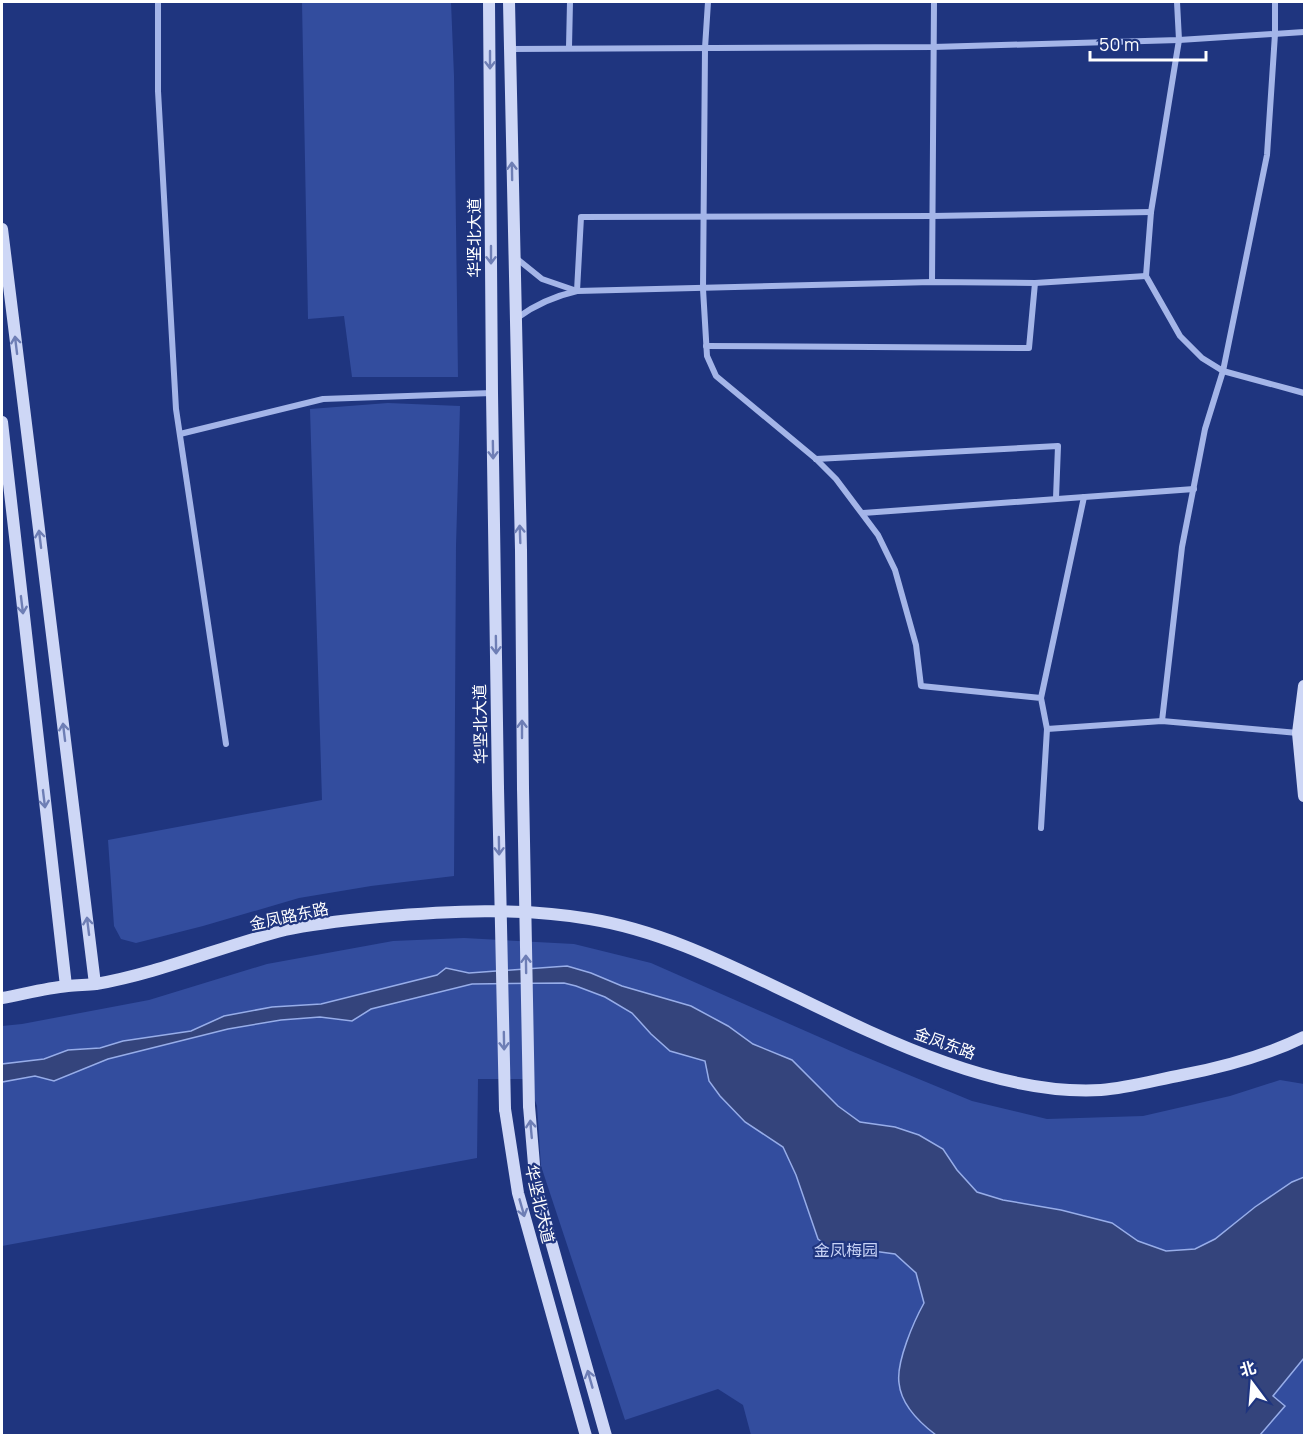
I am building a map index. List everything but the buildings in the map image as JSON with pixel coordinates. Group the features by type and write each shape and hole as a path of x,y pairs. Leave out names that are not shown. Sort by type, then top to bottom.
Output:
{"main road":[{"name":"华坚北大道","path":"489,2 492,393 505,1109 518,1193 586,1436"},
{"name":"华坚北大道","path":"509,2 514,321 521,550 529,1106 536,1188 606,1436"},
{"path":"2,229 95,984"},
{"path":"2,422 66,986"},
{"path":"1305,686 1298,733 1305,795"},
{"name":"金凤路东路","path":"2,998 66,986 95,984 287,930 353,919 470,912 529,913 590,919"},
{"name":"金凤东路","path":"590,919 667,938 841,1019 930,1056 990,1077 1047,1088 1102,1090 1223,1067 1277,1051 1305,1037"}],"street":[{"path":"158,2 158,91 176,409 226,744"},
{"path":"569,47 570,2"},
{"path":"708,2 705,48 703,289 706,356 716,376 816,459 836,479 878,535 895,570 916,645 921,686 1041,698"},
{"path":"932,282 934,2"},
{"path":"1177,2 1179,40 1151,212 1146,276 1180,336 1202,358 1223,371 1305,393"},
{"path":"1162,721 1182,547 1205,429 1223,371 1267,155 1275,2"},
{"path":"509,49 933,47 1179,40 1305,32"},
{"path":"578,291 582,217 933,216 1151,212"},
{"path":"514,255 532,273 542,279 565,289 578,291 932,282 1035,283 1146,276"},
{"path":"706,346 1029,348 1035,283"},
{"path":"514,321 543,302 578,291"},
{"path":"180,434 323,399 492,393"},
{"path":"816,459 1058,446 1056,498"},
{"path":"863,513 1194,489"},
{"path":"1041,828 1047,729 1041,698 1084,496"},
{"path":"1047,729 1162,721 1298,733"}],"green space":[{"path":"302,2 451,2 458,377 352,377 344,316 308,319"},
{"path":"388,403 460,406 456,546 454,876 299,898 136,943 121,939 114,926 108,840 322,800 310,409"},
{"name":"金凤梅园","path":"464,938 574,944 651,963 851,1051 972,1101 1047,1119 1143,1116 1230,1096 1280,1080 1304,1084 1304,1435 751,1435 743,1405 718,1389 625,1420 541,1166 537,1106 527,1079 478,1079 477,1158 2,1246 2,1026 149,1000 267,964 393,941"}],"shaded area":[{"path":"567,966 622,986 691,1006 728,1026 753,1044 792,1060 838,1106 860,1122 895,1127 919,1135 943,1149 957,1170 977,1192 1003,1200 1061,1210 1112,1223 1138,1241 1166,1251 1195,1249 1215,1239 1255,1207 1292,1182 1304,1177 1304,1358 1273,1396 1285,1406 1260,1435 936,1435 907,1406 899,1383 903,1353 924,1303 916,1273 895,1254 873,1251 859,1255 836,1252 818,1239 796,1175 783,1147 745,1122 720,1096 709,1081 705,1061 670,1051 632,1013 605,997 576,986 564,983 472,984 371,1009 352,1021 320,1017 281,1020 228,1029 108,1059 54,1081 35,1076 2,1082 2,1064 44,1059 68,1050 100,1048 123,1041 191,1031 224,1016 272,1007 321,1004 437,975 446,968 469,973"}]}
